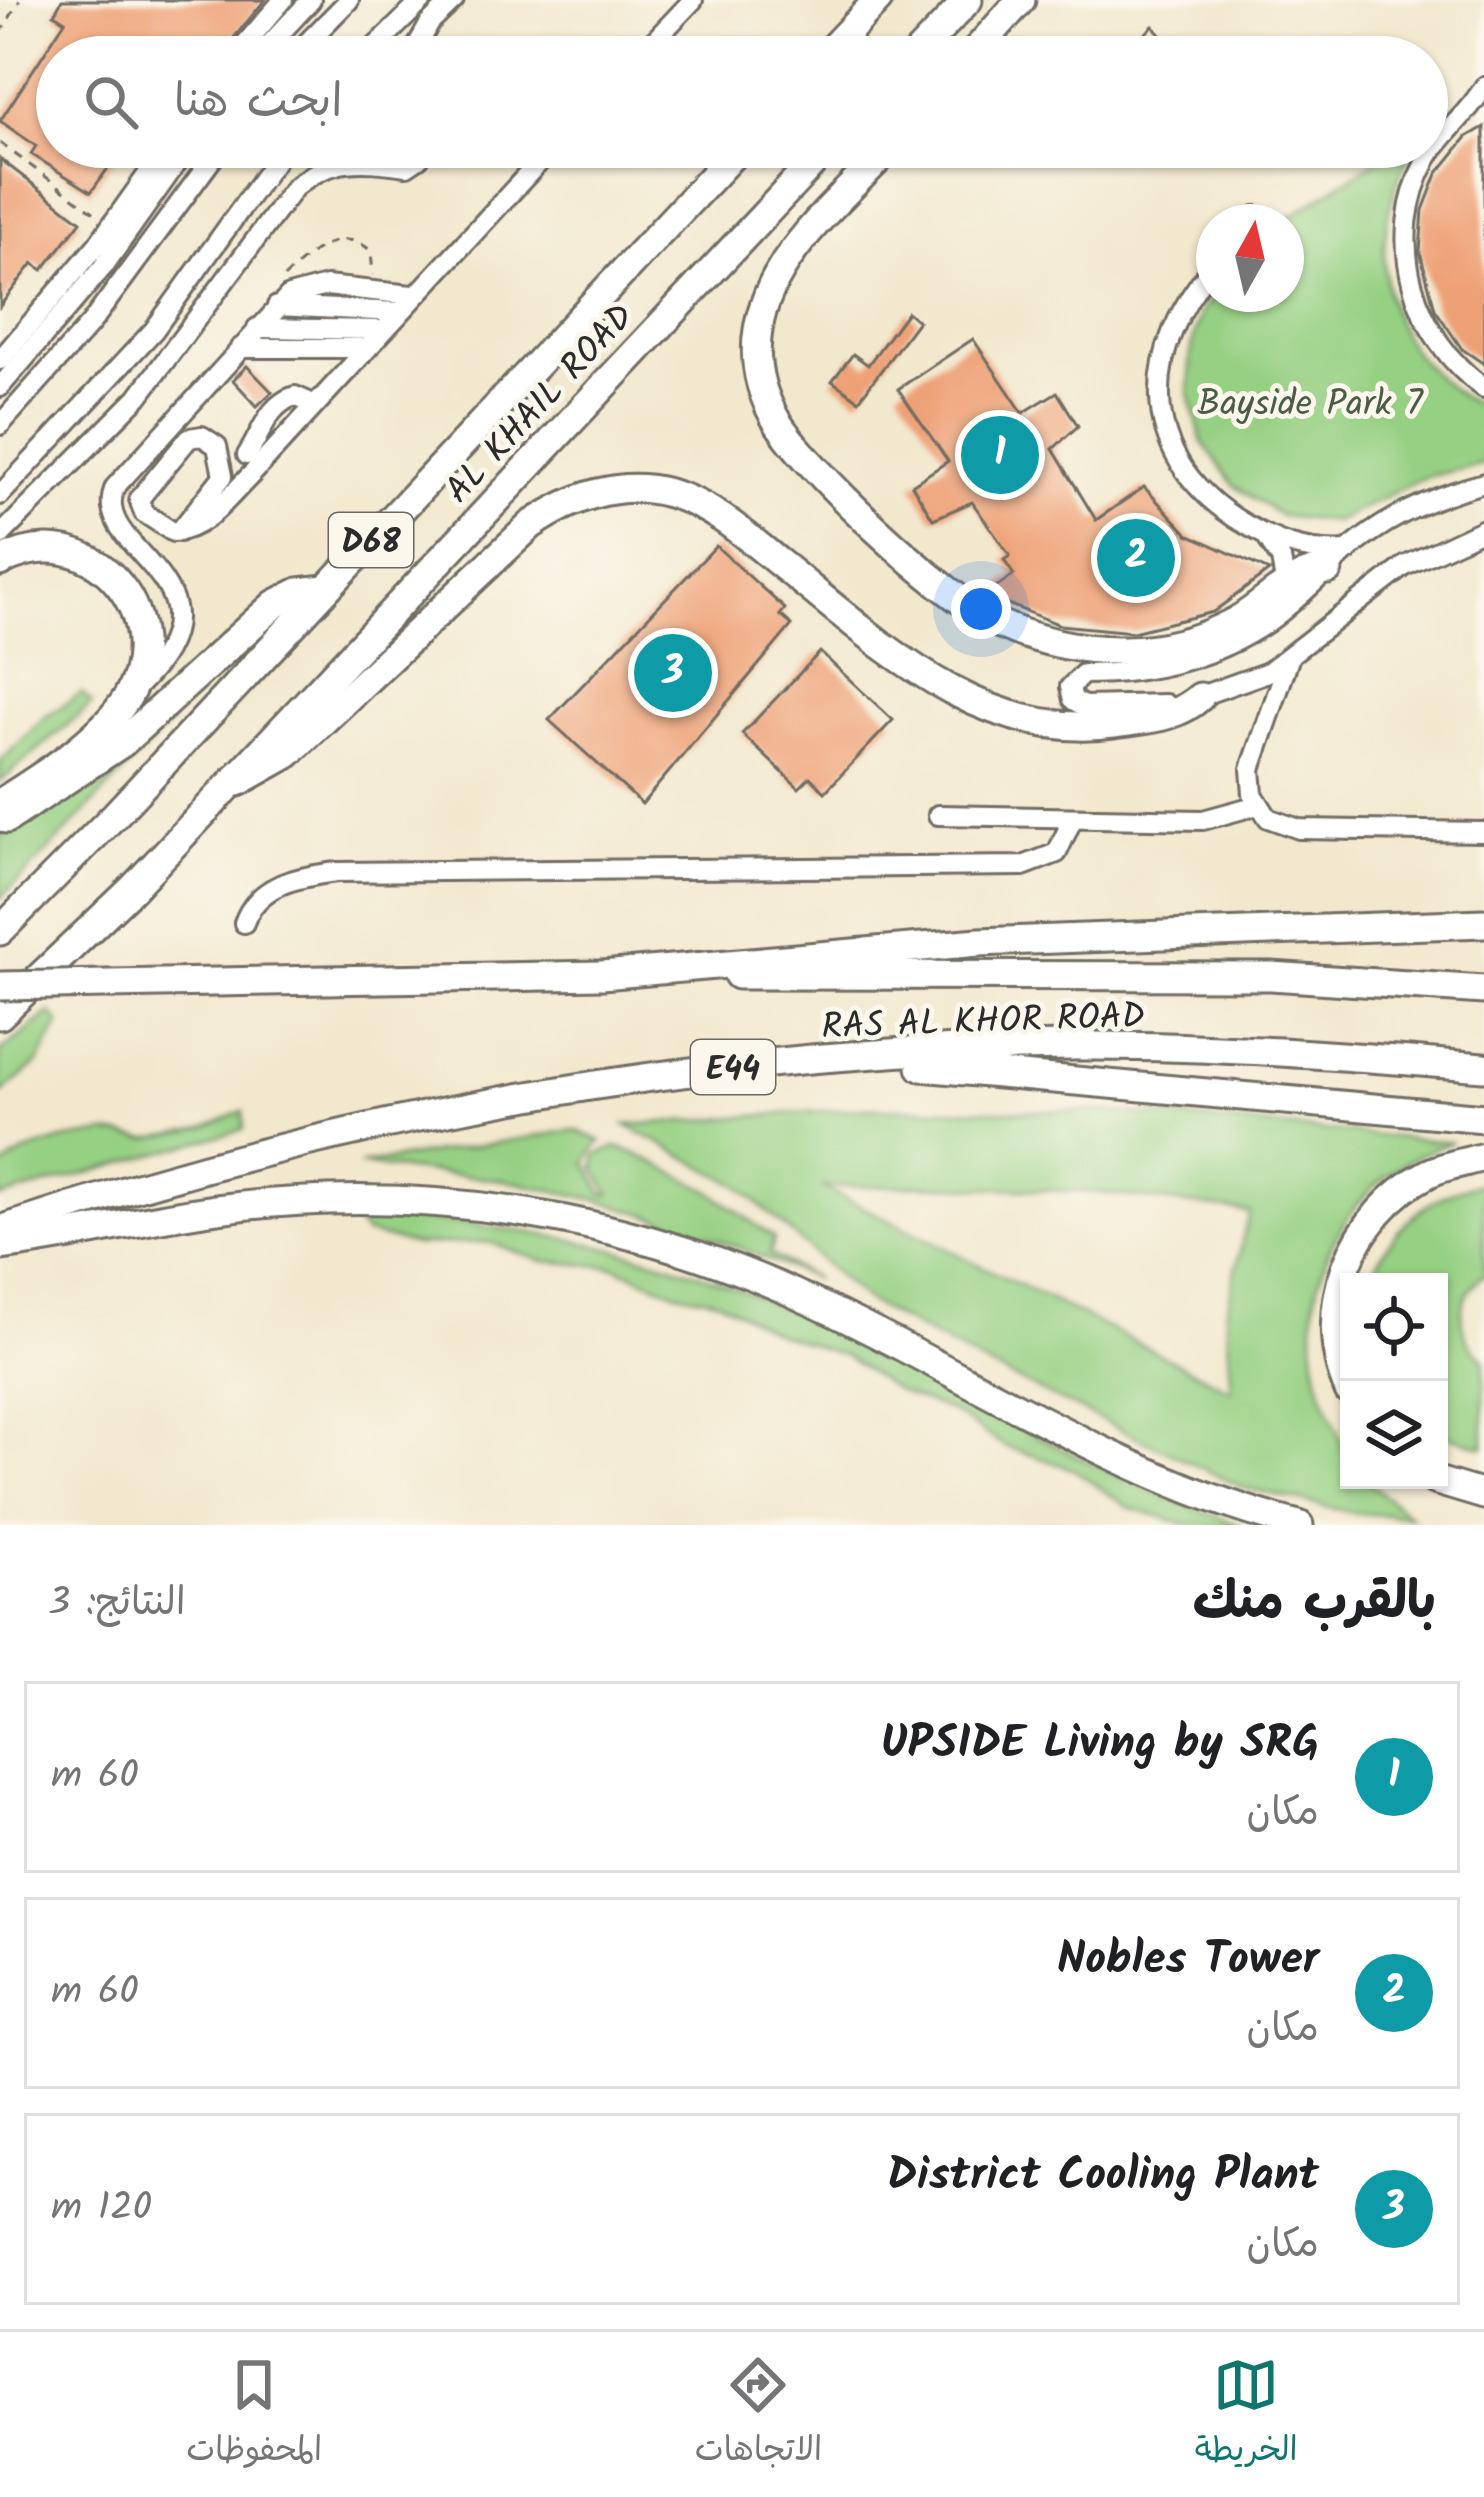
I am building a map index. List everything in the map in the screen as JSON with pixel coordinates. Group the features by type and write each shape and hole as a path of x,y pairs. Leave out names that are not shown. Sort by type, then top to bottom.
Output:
{"highway":[{"path":"844,36 878,0"},
{"path":"934,36 968,0"},
{"path":"989,36 1021,0"},
{"name":"AL KHAIL ROAD","path":"0,931 720,168"},
{"name":"AL KHAIL ROAD","path":"0,1015 133,888 808,168"},
{"path":"871,168 795,250 762,311 756,349 760,382 794,444 948,593 995,622 1043,640 1119,650 1171,646 1234,622 1308,572 1338,560"},
{"path":"228,785 288,754 531,525 573,500 623,488 670,493 719,515 903,662 978,703 1030,720 1080,727 1165,717 1200,697"},
{"path":"0,562 18,552 60,547 96,561 112,576 134,613 138,634 128,695 97,729 0,803"},
{"path":"0,822 52,793 122,743 275,604 299,592 325,589"},
{"path":"602,975 908,946 1484,922"},
{"name":"RAS AL KHOR ROAD","path":"0,986 602,975 1271,976 1484,990"},
{"name":"RAS AL KHOR ROAD","path":"0,1229 188,1172 425,1115 628,1079 833,1060 1080,1046 1484,1067"},
{"path":"833,1060 1484,1118"},
{"path":"1346,1381 1335,1337 1337,1297 1348,1258 1369,1223 1397,1195 1431,1172 1484,1157"},
{"path":"0,1246 224,1208 313,1200 463,1203 573,1221 680,1250 771,1283 1156,1476 1299,1525"},
{"path":"1448,1484 1484,1495"}],"street":[{"path":"252,36 283,0"},
{"path":"278,36 311,0"},
{"path":"314,36 349,0"},
{"path":"386,36 423,0"},
{"path":"423,36 454,0"},
{"path":"659,36 693,0"},
{"path":"1448,133 1484,87"},
{"path":"0,388 112,225 162,168"},
{"path":"0,359 36,333 164,168"},
{"path":"3,421 92,323 206,168"},
{"path":"0,495 130,359 270,168"},
{"path":"0,536 138,397 294,188 330,168"},
{"path":"275,447 247,455 193,436 141,494 144,513 162,528 179,532 206,518 275,447 362,348 533,168"},
{"path":"1423,168 1411,202 1407,246 1413,290 1431,334 1484,388"},
{"path":"128,695 164,656 175,605 166,580 115,523 111,496 278,306 312,286 412,295"},
{"path":"1196,291 1170,328 1160,367 1161,407 1172,446 1193,481 1222,509 1264,534 1338,560"},
{"path":"278,306 397,312"},
{"path":"257,328 380,330"},
{"path":"240,348 362,348"},
{"path":"247,455 265,421 284,399 295,396 313,404"},
{"path":"179,532 219,486 224,466 217,446"},
{"path":"1484,483 1403,514 1338,560 1267,622 1215,651 1150,670 1084,674 1070,688 1072,700 1084,706 1143,706 1200,697 1289,659 1405,566 1484,529"},
{"path":"1264,534 1281,559 1286,588"},
{"path":"1289,659 1251,770 1258,805 1268,818 1299,829 1484,832"},
{"path":"938,815 1203,820 1258,805"},
{"path":"244,923 254,902 272,888 336,872 1023,866 1057,853 1072,820"}],"path":[{"path":"0,34 20,0"},
{"path":"0,142 112,225"}],"green space":[{"name":"Bayside Park 7","path":"1365,168 1403,168 1385,234 1388,293 1396,321 1431,371 1484,407 1484,464 1425,477 1335,522 1281,516 1234,486 1202,441 1189,393 1191,349 1201,312 1304,312 1304,208"},
{"path":"82,693 92,704 0,782 0,762 44,718"},
{"path":"172,721 25,875 0,898 0,835"},
{"path":"50,1013 60,1023 38,1063 0,1095 0,1052"},
{"path":"868,1108 1112,1112 1452,1142 1386,1177 1360,1202 1324,1264 1315,1300 1318,1375 1340,1440 1340,1489 1376,1489 1410,1516 1353,1513 1244,1488 981,1363 865,1300 738,1185 626,1125","holes":["922,1185 1093,1192 1249,1212 1226,1313 1232,1390 822,1187"]},
{"path":"243,1111 244,1129 0,1198 0,1169 25,1152 107,1133 147,1139 204,1128"},
{"path":"575,1130 601,1141 586,1162 603,1194 610,1194 594,1167 597,1155 616,1147 632,1152 707,1189 774,1238 770,1254 816,1279 685,1226 598,1200 504,1180 359,1165"},
{"path":"1484,1183 1484,1275 1467,1295 1462,1317 1467,1339 1484,1359 1484,1447 1448,1436 1448,1273 1373,1273 1413,1216 1464,1188"},
{"path":"350,1215 444,1222 583,1242 718,1281 850,1339 1107,1471 1241,1525 1188,1525 1128,1507 1073,1469 1004,1446 952,1412 897,1391 845,1356 776,1333 718,1300 676,1292 616,1267 542,1261 488,1242 416,1245 366,1234"}],"building":[{"path":"62,0 265,0 235,36 55,36 65,21 54,14"},
{"path":"1153,26 1162,36 1143,36"},
{"path":"36,66 36,146 0,121"},
{"path":"1484,127 1484,364 1462,349 1435,309 1420,252 1423,210 1437,174 1448,168 1448,160 1467,137"},
{"path":"0,159 81,221 43,270 33,263 0,306"},
{"path":"53,168 108,168 91,192"},
{"path":"907,312 918,321 859,400 832,381 853,354 868,365"},
{"path":"973,339 1023,413 1057,392 1078,426 1053,449 1096,520 1144,487 1188,534 1269,571 1213,612 1133,632 1060,625 985,595 1014,575 1004,560 1010,556 972,502 933,519 912,485 948,461 898,389"},
{"path":"247,366 272,392 257,406 233,380"},
{"path":"716,546 785,609 780,615 792,625 642,804 549,720"},
{"path":"820,652 893,720 825,792 810,777 799,788 742,734"}],"place":[{"name":"UPSIDE Living by SRG","path":"1000,455"},
{"name":"Nobles Tower","path":"1136,558"},
{"name":"District Cooling Plant","path":"673,673"}]}
